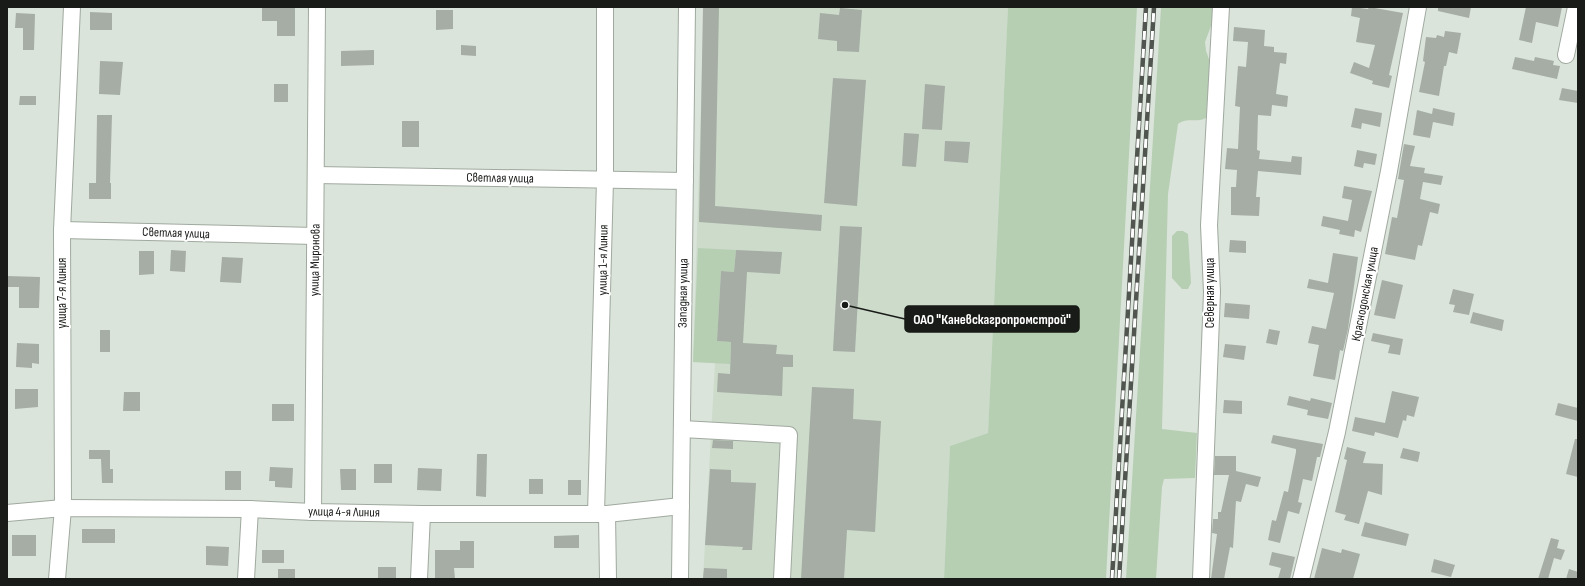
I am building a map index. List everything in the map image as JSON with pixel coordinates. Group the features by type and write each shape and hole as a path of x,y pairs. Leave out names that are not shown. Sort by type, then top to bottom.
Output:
{"street":[{"name":"улица 7-я Линия","path":"57,579 63,508 62,230 72,7"},
{"name":"улица Миронова","path":"313,512 317,7"},
{"name":"улица 1-я Линия","path":"605,7 602,514 608,579"},
{"name":"Западная улица","path":"680,579 687,7"},
{"name":"Северная улица","path":"1201,579 1212,292 1209,225 1221,7"},
{"name":"Краснодонская улица","path":"1301,579 1339,424 1389,170 1418,7"},
{"path":"1566,55 1576,7"},
{"name":"Светлая улица","path":"316,176 685,181"},
{"name":"Светлая улица","path":"62,230 315,236"},
{"path":"682,429 789,435 782,579"},
{"name":"улица 4-я Линия","path":"7,513 63,508 250,509 422,514 602,514 681,506"},
{"path":"246,579 250,509"},
{"path":"419,579 422,514"}],"shaded area":[{"path":"704,7 1008,7 988,433 950,446 944,579 703,579 715,363 693,362"}],"green space":[{"path":"1008,7 1137,7 1106,579 944,579 950,446 988,433"},
{"path":"1161,7 1215,7 1214,18 1205,42 1206,51 1210,62 1206,118 1185,121 1178,124 1168,194 1162,429 1197,433 1195,478 1164,479 1162,487 1156,579 1126,579"},
{"path":"1177,231 1183,231 1188,234 1191,283 1188,289 1182,289 1172,278 1172,236"},
{"path":"698,248 736,250 734,272 721,271 717,341 731,342 730,364 693,362"}],"building":[{"path":"703,7 719,7 715,206 822,215 821,231 699,222"},
{"path":"1352,7 1368,9 1369,7 1403,13 1389,75 1392,76 1389,88 1372,84 1373,81 1350,73 1354,62 1369,68 1375,45 1356,42 1360,18 1351,16"},
{"path":"1438,7 1471,7 1469,18 1438,11"},
{"path":"1526,7 1562,7 1558,27 1536,22 1532,43 1519,40"},
{"path":"262,8 295,8 295,36 277,36 277,21 262,21"},
{"path":"840,8 862,10 859,52 837,51 837,41 818,39 820,13 839,15"},
{"path":"436,10 453,10 453,29 436,30"},
{"path":"90,12 112,13 112,30 90,30"},
{"path":"16,13 35,14 34,50 23,50 23,28 15,28"},
{"path":"1234,27 1265,30 1264,46 1274,47 1274,52 1287,53 1286,64 1280,63 1276,94 1288,96 1287,107 1272,105 1271,116 1258,115 1257,150 1260,151 1259,159 1291,162 1292,156 1302,157 1301,175 1258,171 1256,197 1260,197 1259,216 1231,215 1231,187 1236,187 1237,170 1225,169 1227,148 1238,149 1240,107 1235,106 1238,66 1246,67 1248,42 1233,41"},
{"path":"1445,31 1461,33 1457,54 1449,52 1446,66 1444,66 1439,96 1419,92 1425,62 1423,61 1426,37 1436,38 1437,35 1444,37"},
{"path":"461,45 476,46 476,56 461,55"},
{"path":"374,50 374,65 341,66 341,51"},
{"path":"1515,57 1534,61 1535,57 1554,61 1553,65 1560,66 1557,79 1512,69"},
{"path":"100,61 123,62 120,95 99,94"},
{"path":"833,78 866,80 857,206 824,203"},
{"path":"274,84 288,84 288,102 274,102"},
{"path":"925,84 945,86 942,130 922,129"},
{"path":"1562,88 1578,91 1578,103 1559,100"},
{"path":"20,96 36,96 36,105 19,105"},
{"path":"1355,108 1382,113 1380,127 1362,123 1361,129 1351,127"},
{"path":"1433,108 1455,113 1453,126 1433,122 1430,138 1413,135 1417,110 1432,114"},
{"path":"97,115 112,115 111,199 89,199 89,183 96,183"},
{"path":"402,121 419,121 419,147 402,147"},
{"path":"904,133 919,134 916,167 902,166"},
{"path":"945,141 970,142 968,163 944,161"},
{"path":"1404,144 1415,146 1410,166 1425,168 1424,173 1443,176 1441,185 1423,182 1420,199 1440,204 1438,214 1430,212 1422,246 1418,245 1415,260 1385,254 1392,217 1397,218 1404,180 1398,179"},
{"path":"1357,150 1377,154 1375,165 1364,163 1363,168 1354,166"},
{"path":"1344,186 1372,191 1361,232 1355,230 1354,237 1339,234 1340,230 1321,226 1323,216 1348,221 1352,200 1342,198"},
{"path":"840,226 862,227 855,352 833,351"},
{"path":"1230,240 1246,241 1246,253 1229,252"},
{"path":"171,250 186,251 185,272 170,271"},
{"path":"736,250 782,252 780,274 747,272 743,343 777,345 776,354 793,355 793,367 783,367 782,396 717,392 718,373 730,374 731,342 717,341 721,271 734,272"},
{"path":"139,251 154,251 154,274 139,275"},
{"path":"1333,253 1358,257 1348,329 1343,351 1340,350 1335,380 1313,376 1319,345 1308,343 1312,326 1326,329 1334,293 1307,288 1309,279 1328,283"},
{"path":"222,257 243,258 241,283 220,282"},
{"path":"7,276 40,277 39,308 19,308 19,287 7,287"},
{"path":"1382,280 1403,285 1395,319 1374,315"},
{"path":"1453,289 1474,294 1469,315 1453,312 1455,305 1449,304"},
{"path":"1225,303 1250,305 1249,319 1224,317"},
{"path":"1473,312 1504,320 1502,331 1470,323"},
{"path":"1269,329 1280,331 1277,345 1266,343"},
{"path":"100,330 110,330 110,352 100,352"},
{"path":"1373,333 1403,339 1400,355 1388,353 1390,345 1371,341"},
{"path":"17,343 39,344 39,364 32,363 32,368 16,367"},
{"path":"1225,344 1246,346 1244,360 1223,357"},
{"path":"812,387 854,389 853,419 881,421 875,532 847,530 844,579 801,579"},
{"path":"15,389 38,389 38,407 15,409"},
{"path":"1392,391 1419,397 1414,417 1407,415 1406,421 1403,420 1398,438 1375,432 1374,436 1352,431 1355,417 1385,423"},
{"path":"124,392 140,392 140,411 123,411"},
{"path":"1289,396 1310,401 1311,398 1332,403 1328,419 1307,415 1308,410 1287,405"},
{"path":"1224,400 1242,401 1242,414 1223,413"},
{"path":"1558,403 1578,408 1578,421 1555,415"},
{"path":"272,404 294,404 294,421 272,421"},
{"path":"1273,435 1323,444 1320,457 1317,457 1312,481 1303,479 1298,502 1302,503 1299,514 1288,511 1280,543 1268,540 1272,520 1276,521 1284,491 1288,492 1296,449 1271,443"},
{"path":"1575,439 1578,439 1578,477 1566,474"},
{"path":"713,440 733,441 733,449 712,448"},
{"path":"1347,447 1366,452 1363,463 1383,464 1382,495 1368,491 1359,524 1344,520 1346,515 1335,512 1347,460 1344,459"},
{"path":"1403,448 1420,452 1418,462 1400,458"},
{"path":"89,450 110,450 110,469 113,469 113,483 102,483 101,459 89,459"},
{"path":"477,454 487,454 486,497 476,496"},
{"path":"1215,456 1236,456 1236,471 1261,477 1258,487 1246,484 1241,502 1236,501 1233,548 1230,547 1224,579 1211,579 1217,534 1212,533 1213,519 1218,519 1218,512 1221,512 1229,475 1214,475"},
{"path":"374,464 392,464 392,483 374,483"},
{"path":"270,467 293,468 292,488 275,487 275,481 269,481"},
{"path":"418,468 442,469 441,491 417,490"},
{"path":"340,469 356,469 356,490 341,490"},
{"path":"710,469 731,470 731,482 756,483 752,550 742,550 743,547 705,545"},
{"path":"225,471 241,471 241,490 225,490"},
{"path":"529,479 543,479 543,494 529,494"},
{"path":"568,480 581,480 581,495 568,495"},
{"path":"1365,522 1409,534 1406,546 1361,536"},
{"path":"82,529 115,529 115,543 82,543"},
{"path":"12,535 36,535 36,556 12,556"},
{"path":"579,535 579,548 554,548 554,536"},
{"path":"1551,538 1559,540 1557,548 1565,550 1561,560 1554,558 1548,579 1538,579"},
{"path":"460,541 474,541 474,568 454,568 455,579 435,579 435,550 460,550"},
{"path":"206,546 229,547 228,566 206,565"},
{"path":"1322,548 1341,553 1342,549 1360,554 1353,579 1314,579"},
{"path":"262,550 284,550 284,563 262,563"},
{"path":"1272,552 1295,557 1290,579 1278,579 1281,568 1269,565"},
{"path":"1434,559 1455,565 1451,577 1431,572"},
{"path":"378,567 396,567 396,579 378,579"},
{"path":"704,568 727,569 727,579 703,578"},
{"path":"278,569 295,569 295,579 278,579"},
{"path":"1569,569 1578,572 1578,579 1566,579"}],"railway":[{"path":"1112,579 1146,7"},
{"path":"1119,579 1154,7"}],"place":[{"name":"ОАО \"Каневскагропромстрой\"","path":"845,305"}]}
